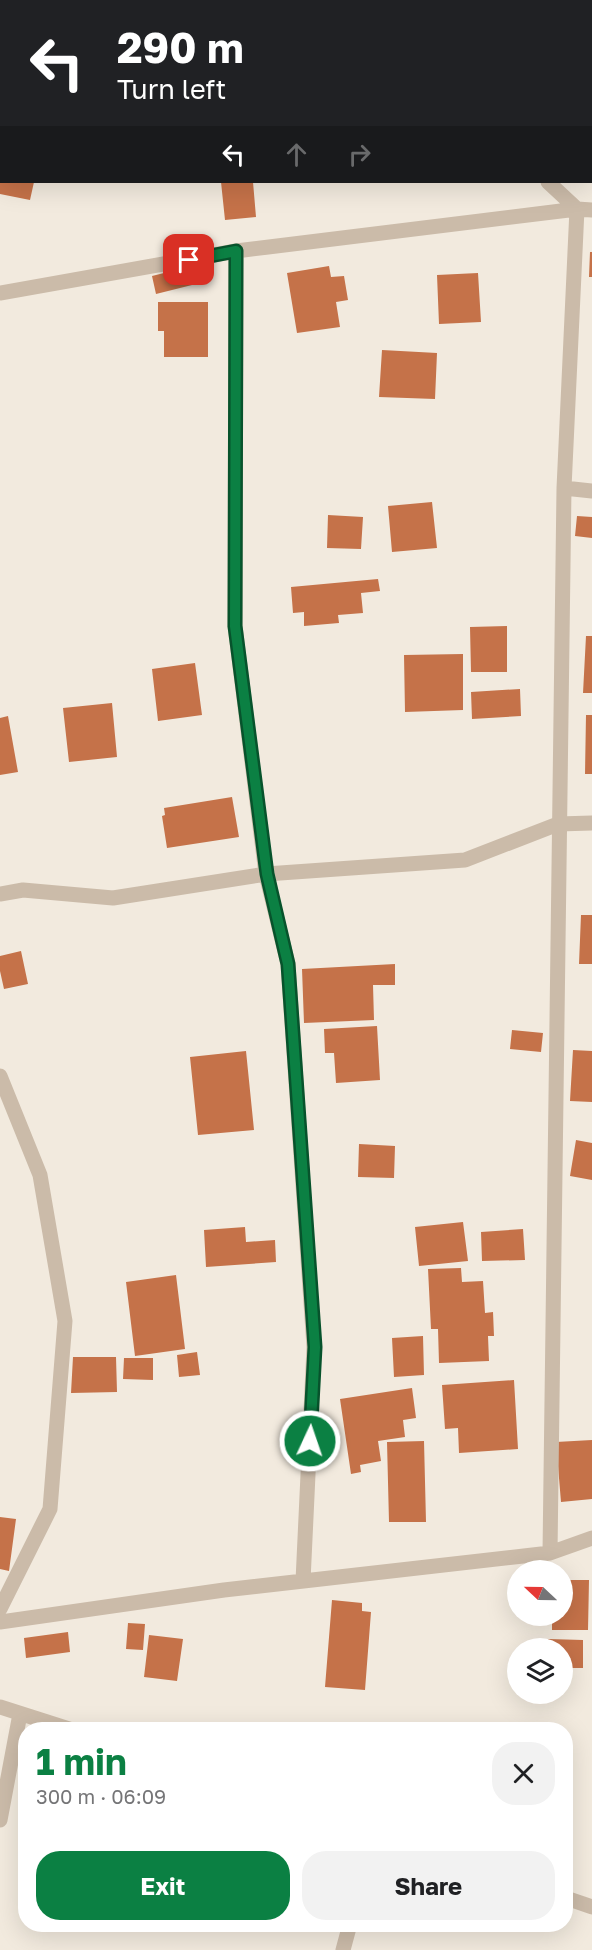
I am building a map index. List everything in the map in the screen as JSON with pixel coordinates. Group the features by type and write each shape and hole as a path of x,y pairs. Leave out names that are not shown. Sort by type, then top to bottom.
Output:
{"street":[{"path":"549,183 584,209"},
{"path":"0,293 236,251 584,209"},
{"path":"550,1553 564,488 584,209"},
{"path":"236,251 235,626 267,874 288,964 315,1347 303,1581"},
{"path":"564,488 592,491"},
{"path":"0,894 23,890 113,898 267,874 465,860 558,825 592,823"},
{"path":"0,1076 39,1175 65,1321 50,1509 0,1609"},
{"path":"0,1622 224,1590 550,1553 592,1538"},
{"path":"0,1707 46,1722"},
{"path":"18,1722 20,1714"},
{"path":"0,1820 18,1725"},
{"path":"573,1900 592,1907"},
{"path":"343,1950 348,1932"}],"building":[{"path":"0,183 34,183 30,200 0,194"},
{"path":"221,183 253,183 256,217 225,220"},
{"path":"590,252 592,252 592,277 589,277"},
{"path":"196,265 200,283 156,294 152,276"},
{"path":"329,266 331,277 344,276 348,300 336,302 340,327 297,333 287,273"},
{"path":"478,273 481,322 439,324 437,275"},
{"path":"158,302 208,302 208,357 164,357 164,331 158,331"},
{"path":"382,350 437,353 435,399 379,397"},
{"path":"432,502 437,548 392,552 388,506"},
{"path":"328,515 363,517 361,549 327,548"},
{"path":"577,516 592,517 592,538 575,536"},
{"path":"378,579 380,591 361,593 363,613 338,615 339,623 304,626 304,612 293,613 291,587"},
{"path":"507,626 507,672 471,672 470,627"},
{"path":"586,636 592,636 592,693 583,693"},
{"path":"463,654 463,710 405,712 404,655"},
{"path":"195,663 202,715 158,721 152,669"},
{"path":"520,689 521,716 472,719 471,692"},
{"path":"112,703 117,757 69,762 63,708"},
{"path":"586,715 592,715 592,774 585,774"},
{"path":"8,716 18,772 0,775 0,718"},
{"path":"232,797 239,837 167,848 162,816 165,815 164,808"},
{"path":"581,915 592,915 592,964 579,964"},
{"path":"21,951 28,984 4,989 0,971 0,956"},
{"path":"395,964 395,985 373,985 374,1020 304,1023 302,969"},
{"path":"377,1026 380,1080 336,1083 334,1053 325,1053 324,1029"},
{"path":"512,1030 543,1033 541,1052 510,1049"},
{"path":"573,1050 592,1051 592,1102 570,1101"},
{"path":"246,1051 254,1130 198,1135 190,1057"},
{"path":"576,1140 592,1143 592,1180 570,1176"},
{"path":"359,1144 395,1146 394,1178 358,1177"},
{"path":"463,1222 468,1261 419,1266 415,1227"},
{"path":"245,1227 246,1242 275,1240 276,1262 206,1267 204,1230"},
{"path":"523,1229 525,1260 482,1261 481,1232"},
{"path":"461,1268 462,1282 483,1281 485,1313 493,1312 494,1336 488,1336 489,1361 439,1363 438,1329 431,1329 428,1269"},
{"path":"176,1275 185,1349 135,1356 126,1282"},
{"path":"423,1336 424,1375 394,1377 392,1338"},
{"path":"197,1352 200,1375 179,1377 177,1355"},
{"path":"73,1357 116,1357 117,1392 71,1393"},
{"path":"124,1358 153,1358 153,1380 123,1379"},
{"path":"514,1380 518,1449 459,1453 458,1428 445,1429 442,1385"},
{"path":"412,1388 416,1418 403,1420 405,1437 378,1441 381,1461 360,1465 361,1472 351,1474 340,1399"},
{"path":"592,1440 592,1499 561,1502 556,1442"},
{"path":"424,1441 426,1522 389,1522 387,1442"},
{"path":"0,1517 16,1519 9,1571 0,1569"},
{"path":"573,1580 589,1580 588,1630 552,1630 552,1626 573,1626"},
{"path":"332,1600 362,1603 362,1611 371,1612 365,1690 325,1687"},
{"path":"128,1623 145,1624 143,1650 126,1649"},
{"path":"68,1632 70,1652 26,1658 24,1638"},
{"path":"149,1635 183,1639 177,1681 144,1677"},
{"path":"573,1640 583,1640 583,1668 573,1668"}],"route":[{"path":"189,260 236,251 235,626 267,874 288,964 315,1347 310,1441"}]}
